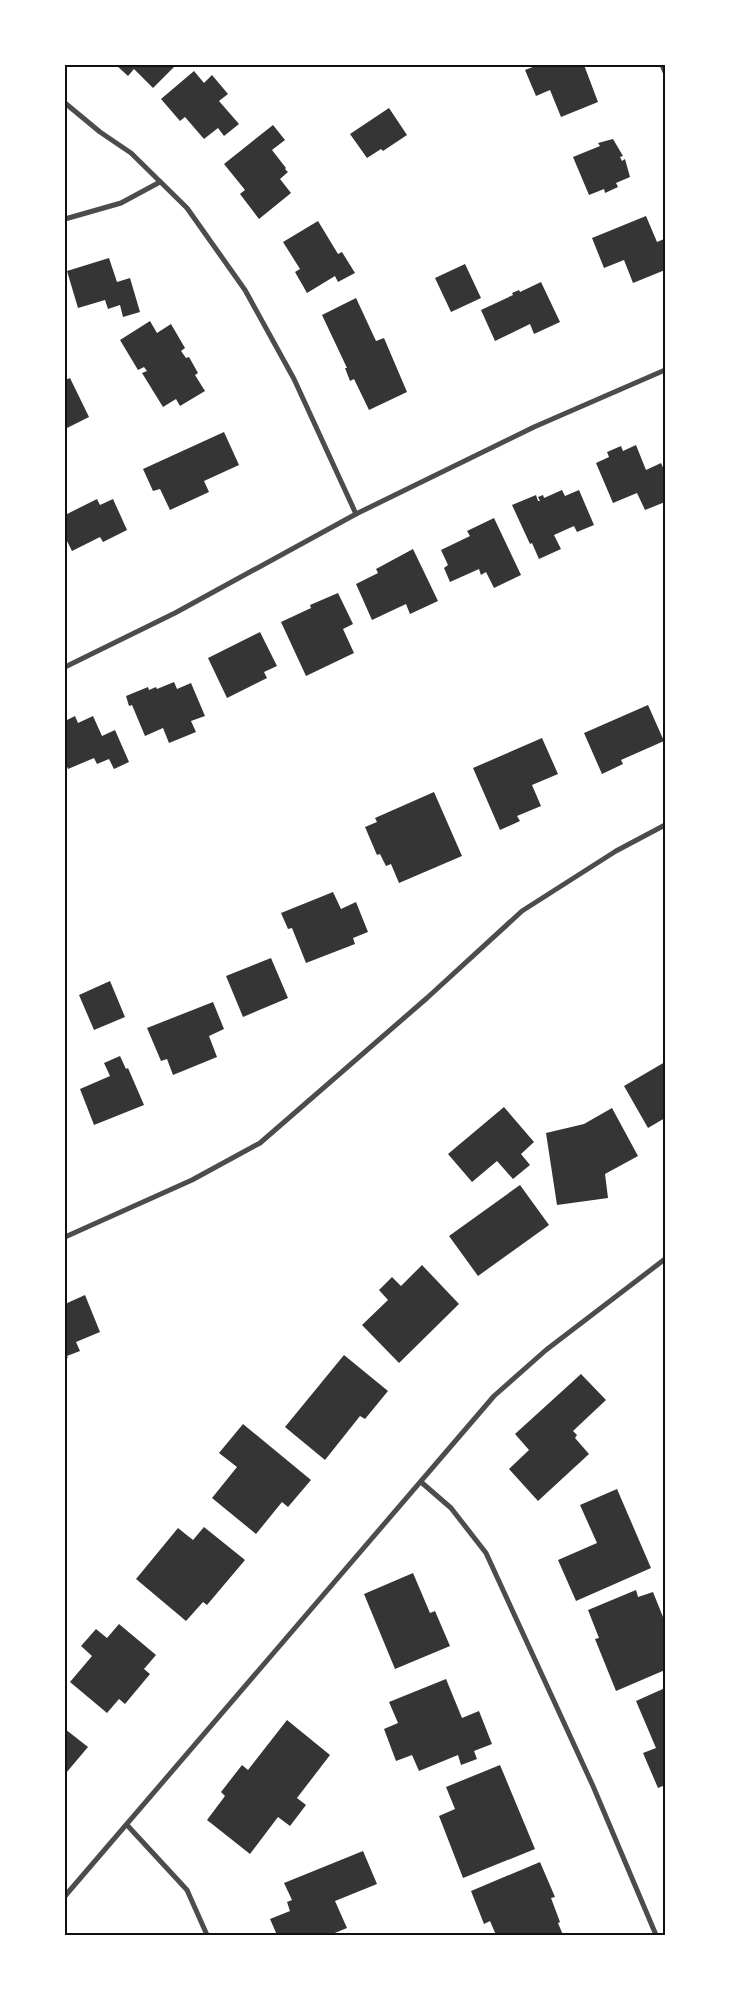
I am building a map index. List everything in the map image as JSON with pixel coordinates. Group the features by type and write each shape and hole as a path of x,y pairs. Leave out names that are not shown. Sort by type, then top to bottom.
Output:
{"street":[{"path":"662,65 665,72"},
{"path":"65,103 100,132 131,153 187,208 245,290 294,379 356,514"},
{"path":"65,219 121,203 160,182"},
{"path":"65,667 176,613 356,514 534,428 665,370"},
{"path":"65,1237 192,1180 260,1143 427,998 522,911 616,851 665,825"},
{"path":"65,1896 494,1396 546,1350 665,1260"},
{"path":"421,1482 452,1508 486,1553 593,1786 656,1935"},
{"path":"127,1824 187,1890 207,1935"}],"building":[{"path":"116,65 176,65 153,88 134,69 128,76"},
{"path":"538,65 584,65 598,102 561,117 550,90 536,96 525,70"},
{"path":"194,71 204,83 212,75 228,94 219,101 239,124 224,136 218,128 204,139 185,117 180,121 161,99"},
{"path":"389,108 407,135 383,151 381,149 367,158 350,134"},
{"path":"273,125 285,140 272,150 288,172 280,179 291,193 259,219 240,194 245,190 224,164"},
{"path":"613,139 623,156 620,157 622,161 625,159 630,177 616,183 618,187 605,193 604,189 589,195 573,157 600,146 598,143"},
{"path":"646,216 657,242 664,239 665,241 665,255 663,256 665,270 633,283 624,260 604,268 592,238"},
{"path":"318,221 338,254 342,252 355,273 338,282 335,276 307,293 295,272 300,269 283,242"},
{"path":"109,258 117,282 130,278 140,312 123,317 120,305 108,309 105,300 78,308 67,271"},
{"path":"465,264 481,298 451,312 435,278"},
{"path":"541,282 560,322 534,334 530,324 495,341 481,310 513,295 512,293 519,290 520,292"},
{"path":"356,298 376,341 384,338 407,392 369,410 354,379 350,381 345,368 347,368 322,315"},
{"path":"150,321 157,333 171,324 185,348 181,351 186,358 189,357 198,373 195,375 205,391 180,406 176,399 163,407 142,373 147,371 144,367 138,370 120,340"},
{"path":"70,378 89,417 65,429 65,380"},
{"path":"224,432 239,465 204,481 209,492 170,510 160,489 153,491 143,469"},
{"path":"636,445 646,470 661,463 665,472 665,502 645,510 637,493 613,503 596,463 609,457 607,452 621,446 623,451"},
{"path":"562,490 565,496 579,490 594,525 577,532 574,526 554,535 561,549 539,559 512,505 536,495 538,501 540,501 538,497 543,495 544,498"},
{"path":"97,499 100,505 113,499 127,530 103,542 100,537 72,551 65,537 65,515"},
{"path":"494,518 521,575 494,588 486,572 481,575 479,569 450,582 444,568 448,565 441,550 470,536 467,531"},
{"path":"413,549 438,601 410,614 406,604 372,620 356,584 378,573 376,569"},
{"path":"338,593 353,624 343,629 354,653 306,676 281,622 311,608 310,605"},
{"path":"260,632 277,666 264,672 267,678 227,698 208,658"},
{"path":"174,682 177,689 191,683 205,716 191,721 196,732 169,743 163,728 145,736 132,705 129,706 126,696 148,687 149,690"},
{"path":"648,705 664,741 621,760 623,764 602,774 584,733"},
{"path":"75,716 78,723 93,716 102,736 115,730 129,762 114,769 109,759 97,764 94,758 68,769 65,762 65,721"},
{"path":"542,738 558,774 532,785 541,806 517,816 520,821 500,830 473,768"},
{"path":"434,792 462,856 399,883 391,864 386,866 380,854 377,855 365,827 377,822 375,818"},
{"path":"333,892 341,909 356,902 368,932 353,938 355,944 306,963 292,928 288,929 281,913"},
{"path":"271,958 288,998 243,1017 226,976"},
{"path":"110,981 125,1017 94,1030 79,995"},
{"path":"213,1002 224,1029 209,1036 217,1057 173,1075 167,1059 161,1061 147,1028"},
{"path":"120,1056 126,1069 128,1068 144,1105 94,1125 80,1089 110,1076 104,1063"},
{"path":"665,1062 665,1118 648,1128 624,1086"},
{"path":"504,1107 534,1142 521,1154 530,1165 513,1179 497,1161 472,1182 448,1154"},
{"path":"612,1108 638,1156 605,1174 608,1198 557,1205 546,1133 584,1124"},
{"path":"520,1185 549,1225 478,1276 449,1236"},
{"path":"422,1265 459,1304 399,1363 362,1325 388,1300 379,1290 392,1277 401,1286"},
{"path":"85,1295 100,1332 76,1342 80,1351 67,1356 68,1358 65,1359 65,1304"},
{"path":"344,1355 388,1391 365,1419 360,1416 325,1460 285,1427"},
{"path":"581,1374 606,1400 573,1431 577,1435 575,1438 589,1454 538,1501 509,1469 529,1450 515,1434"},
{"path":"243,1424 311,1480 288,1507 282,1502 256,1534 212,1498 237,1467 219,1453"},
{"path":"617,1489 651,1568 576,1601 558,1560 597,1543 580,1505"},
{"path":"204,1527 245,1560 207,1605 203,1602 186,1621 136,1579 178,1528 193,1540"},
{"path":"413,1573 430,1613 435,1611 450,1646 395,1669 364,1594"},
{"path":"636,1590 638,1597 653,1592 665,1622 665,1670 616,1691 595,1639 599,1638 588,1610"},
{"path":"119,1624 156,1655 144,1669 150,1674 125,1704 119,1699 107,1713 70,1682 92,1656 81,1646 96,1629 107,1638"},
{"path":"446,1679 462,1718 479,1711 492,1744 474,1751 477,1759 461,1765 458,1755 419,1771 412,1755 396,1761 384,1729 398,1723 389,1702"},
{"path":"665,1688 665,1785 658,1788 643,1753 656,1748 636,1701"},
{"path":"287,1720 330,1755 297,1798 306,1805 290,1826 278,1817 250,1854 207,1820 225,1796 221,1792 242,1765 248,1770"},
{"path":"65,1729 88,1747 66,1773 65,1772"},
{"path":"500,1765 535,1849 463,1878 439,1816 455,1809 446,1787"},
{"path":"363,1851 377,1884 335,1901 347,1928 330,1935 277,1935 270,1919 290,1911 287,1902 292,1900 284,1883"},
{"path":"540,1862 555,1897 551,1898 563,1935 496,1935 490,1921 484,1924 471,1891"}]}
